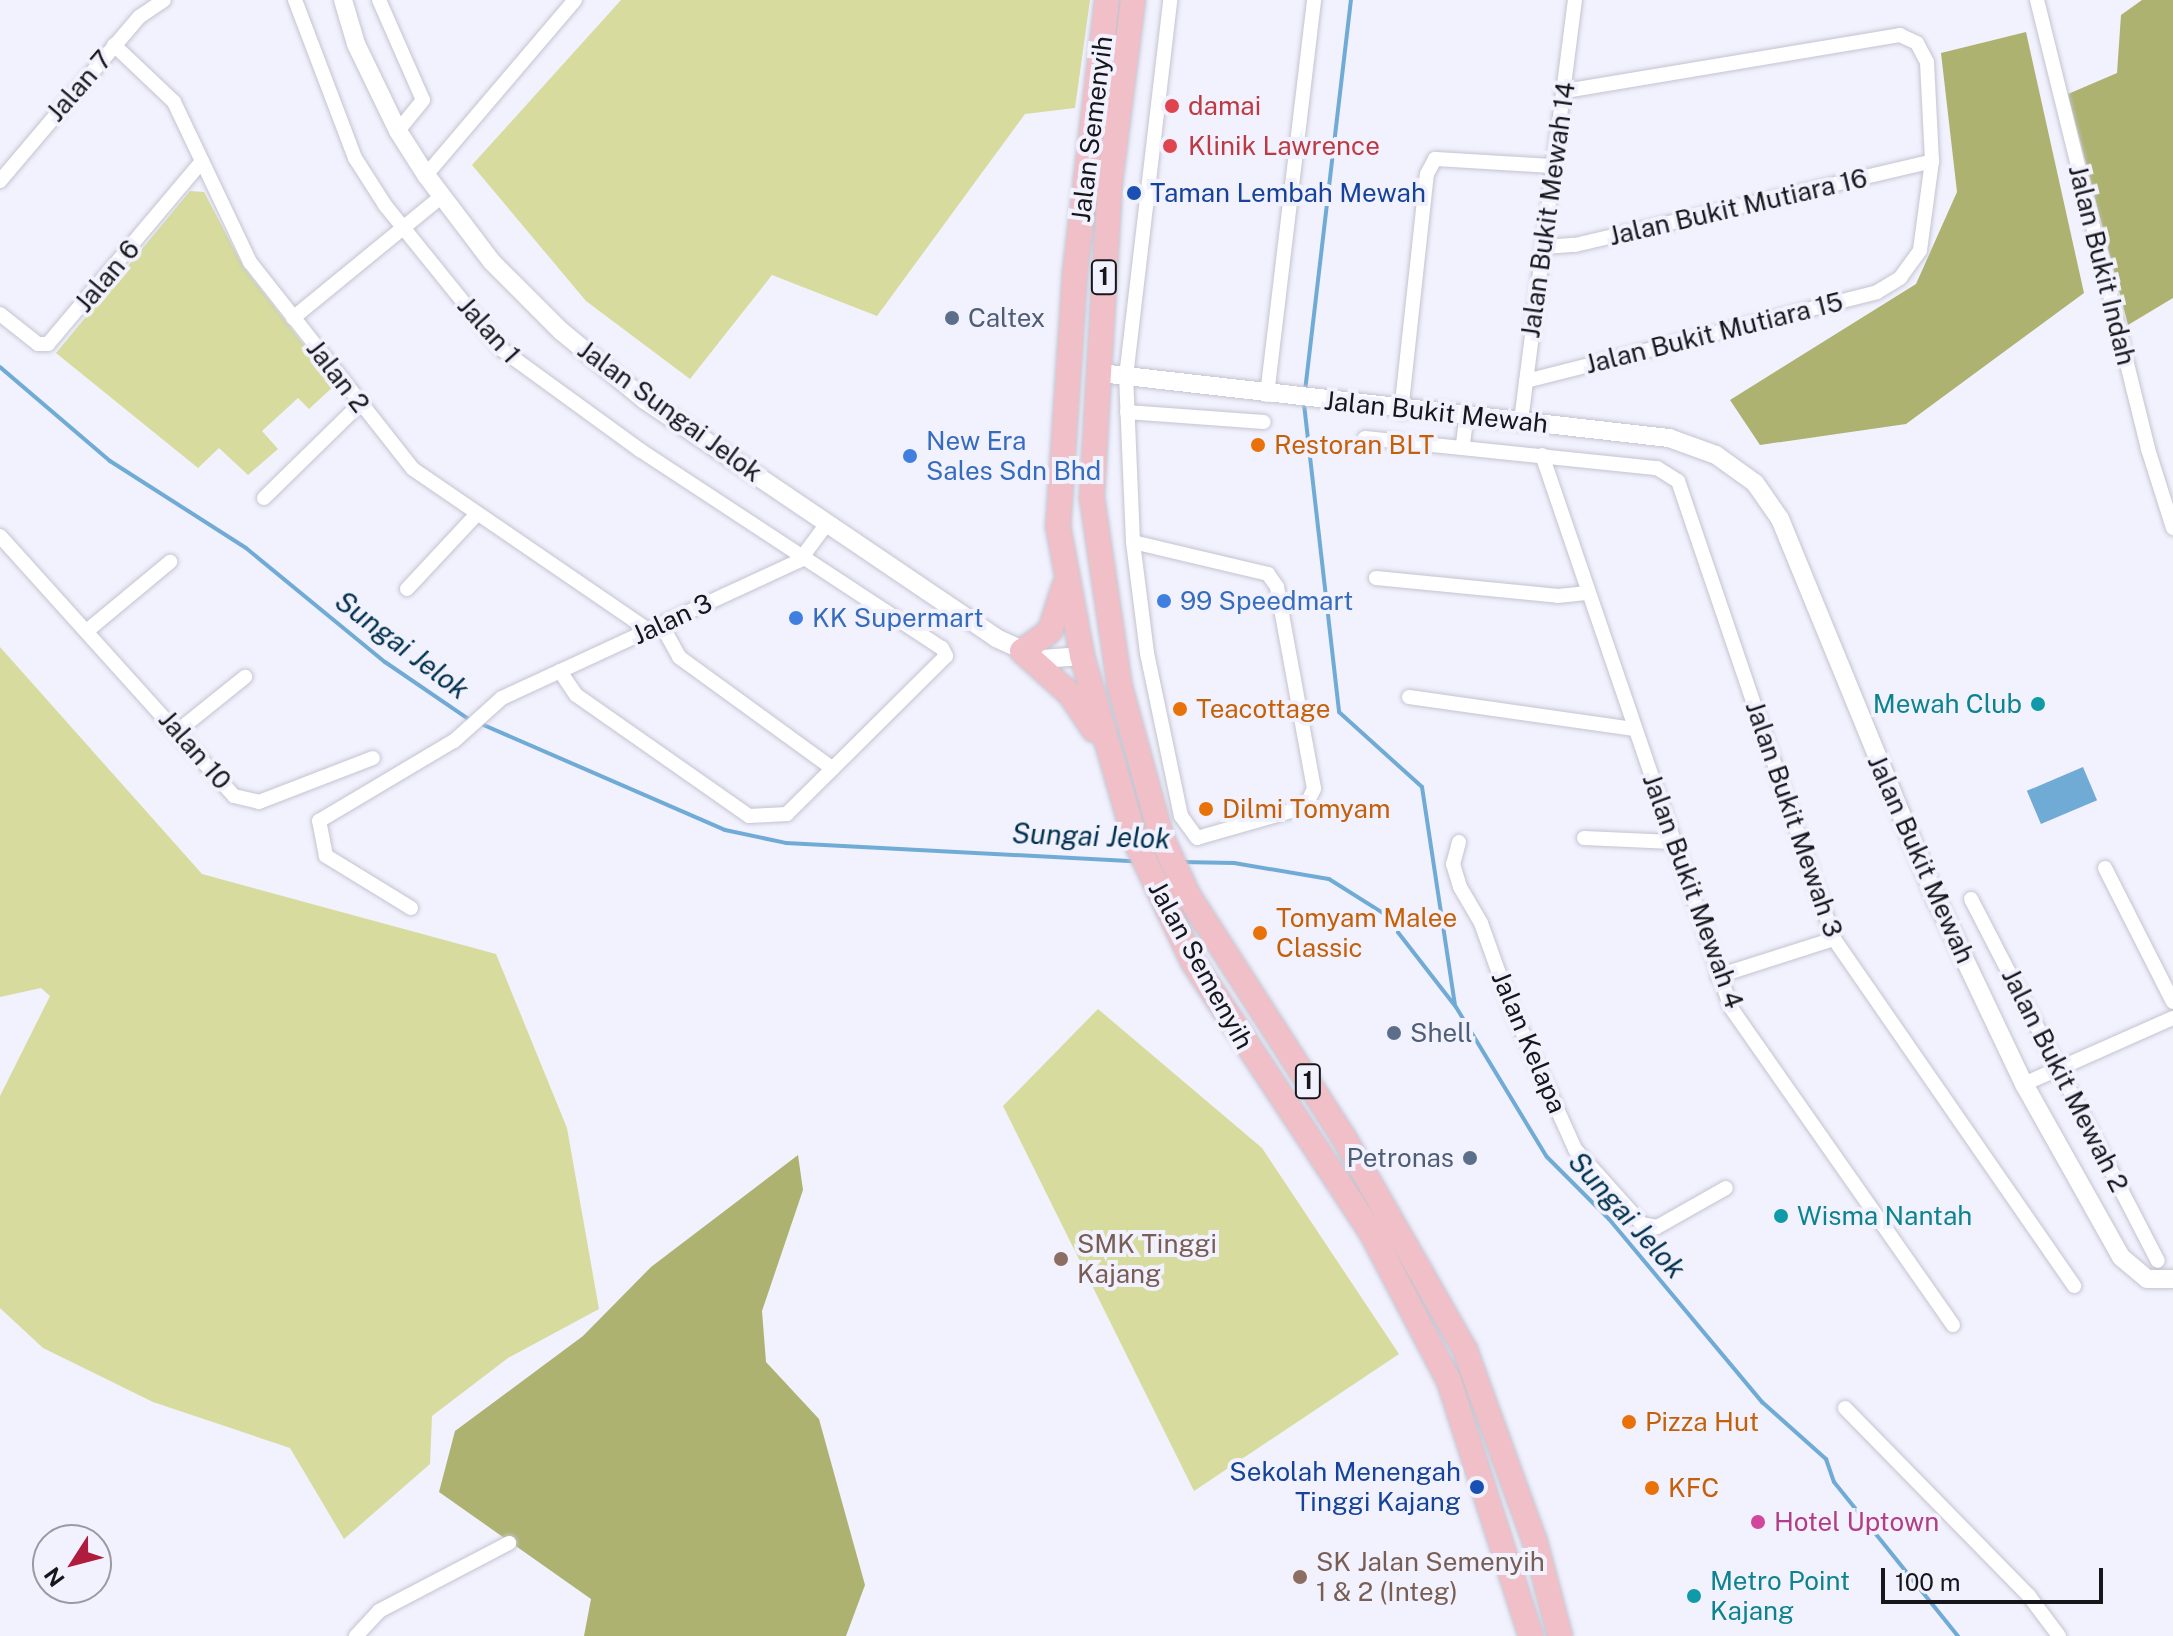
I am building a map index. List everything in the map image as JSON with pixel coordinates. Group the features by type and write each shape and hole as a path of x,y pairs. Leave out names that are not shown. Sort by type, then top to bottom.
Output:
{"main road":[{"name":"Jalan Semenyih","path":"1107,0 1075,272 1058,526 1082,656 1135,840 1165,907 1228,1018 1371,1232 1424,1326 1449,1381 1531,1636"},
{"name":"Jalan Semenyih","path":"1133,0 1110,182 1092,498 1096,553 1120,687 1161,836 1190,898 1343,1136 1465,1350 1535,1542 1560,1636"},
{"path":"1064,421 1080,387 1100,373 1082,355 1080,282 1075,272"},
{"path":"1096,553 1089,570 1097,644 1082,656 1102,677 1135,778 1150,799"},
{"path":"1065,572 1061,610 1050,631 1022,651 1070,694 1108,753"},
{"path":"1190,898 1236,997 1236,1009 1228,1018"},
{"path":"1228,1018 1246,1015 1254,1022 1314,1109 1343,1136"},
{"path":"1535,1542 1571,1636"}],"street":[{"name":"Jalan 7","path":"0,181 139,17 164,0"},
{"name":"Jalan 1","path":"295,0 355,158 404,228 501,349 529,374 800,560 818,565 946,656 833,769"},
{"name":"Jalan Sungai Jelok","path":"343,0 356,44 398,131 426,175 492,262 561,331 645,400 971,620 1022,651 1053,660 1082,656"},
{"path":"379,0 423,100 398,131"},
{"path":"426,175 575,0"},
{"path":"1133,542 1268,574 1277,587 1314,789 1305,807 1197,838 1178,801 1147,653 1133,542 1126,377 1170,0"},
{"path":"1267,395 1314,0"},
{"name":"Jalan Bukit Mewah 14","path":"1521,421 1575,0"},
{"name":"Jalan Bukit Indah","path":"2037,0 2148,449 2173,528"},
{"path":"1565,91 1900,35 1917,43 1927,62 1932,161"},
{"name":"Jalan 2","path":"114,45 174,102 250,262 413,469 476,515 655,627"},
{"path":"1401,412 1427,174 1435,159 1553,166"},
{"name":"Jalan 6","path":"0,314 38,344 48,344 202,161"},
{"name":"Jalan Bukit Mutiara 16","path":"1543,247 1575,245 1932,161"},
{"name":"Jalan Bukit Mutiara 15","path":"1526,381 1877,292 1900,278 1920,250 1932,161"},
{"path":"293,318 441,197"},
{"name":"Jalan Bukit Mewah","path":"1100,373 1401,412 1521,421 1669,438 1716,455 1755,483 1780,519 1937,901 2024,1084 2121,1257 2147,1279 2173,1279"},
{"path":"264,498 360,404"},
{"path":"1127,412 1264,422"},
{"path":"1463,444 1466,418"},
{"path":"1365,438 1463,444 1542,455"},
{"name":"Jalan Bukit Mewah 3","path":"1542,455 1657,468 1678,481 1834,939 2074,1286"},
{"name":"Jalan Bukit Mewah 4","path":"1542,455 1718,976 1742,1024 1953,1325"},
{"path":"407,589 476,515"},
{"name":"Jalan 3","path":"411,908 326,856 319,821 454,741 502,698 800,560 828,522"},
{"name":"Jalan 10","path":"0,536 179,730 234,796 259,802 373,758"},
{"path":"88,630 170,562"},
{"path":"1376,578 1558,596 1588,593"},
{"path":"560,671 576,695 749,816 787,814 833,769 679,657 655,627"},
{"path":"179,730 245,677"},
{"path":"1409,697 1635,729"},
{"path":"1584,838 1673,842"},
{"name":"Jalan Kelapa","path":"1459,842 1453,864 1460,887 1481,923 1511,1007 1575,1149 1642,1224 1657,1227 1726,1188"},
{"path":"2105,868 2173,1002"},
{"name":"Jalan Bukit Mewah 2","path":"1971,899 2158,1261"},
{"path":"1718,976 1834,939"},
{"path":"2024,1084 2173,1018"},
{"path":"1845,1408 2029,1596 2059,1636"},
{"path":"356,1636 379,1611 509,1543"}],"green space":[{"path":"621,0 1090,0 1075,108 1025,114 877,316 772,275 690,379 586,301 472,165"},
{"path":"2142,0 2173,0 2173,298 2128,325 2068,94 2117,73 2121,15"},
{"path":"2026,32 2084,293 1906,424 1760,445 1730,400 1916,284 1957,192 1941,53"},
{"path":"190,191 204,192 244,268 335,385 309,409 298,398 262,431 278,449 248,475 219,448 198,468 56,353"},
{"path":"0,647 202,874 496,954 567,1128 599,1309 508,1358 432,1416 430,1464 344,1539 290,1448 153,1402 43,1348 0,1308 0,1096 50,996 41,988 0,997"},
{"path":"1098,1009 1262,1148 1399,1354 1194,1491 1003,1106"},
{"path":"798,1155 803,1190 762,1311 766,1362 819,1419 865,1585 846,1636 584,1636 591,1599 439,1492 455,1431 583,1336 651,1267"}],"water":[{"path":"2083,767 2097,800 2041,824 2027,791"}],"waterway":[{"path":"1305,391 1351,0"},
{"name":"Sungai Jelok","path":"0,367 110,461 246,548 385,662 470,720"},
{"path":"1304,404 1339,712 1422,787 1455,1005"},
{"name":"Sungai Jelok","path":"479,723 725,830 786,843 1134,861"},
{"name":"Sungai Jelok","path":"1182,862 1234,863 1329,879 1383,913 1456,1007 1547,1157 1609,1219 1762,1402 1826,1459 1834,1482 1958,1636"}],"place":[{"name":"damai","path":"1172,106"},
{"name":"Klinik Lawrence","path":"1170,146"},
{"name":"Taman Lembah Mewah","path":"1134,193"},
{"name":"Caltex","path":"952,318"},
{"name":"Restoran BLT","path":"1258,445"},
{"name":"New Era Sales Sdn Bhd","path":"910,456"},
{"name":"99 Speedmart","path":"1164,601"},
{"name":"KK Supermart","path":"796,618"},
{"name":"Mewah Club","path":"2038,704"},
{"name":"Teacottage","path":"1180,709"},
{"name":"Dilmi Tomyam","path":"1206,809"},
{"name":"Tomyam Malee Classic","path":"1260,933"},
{"name":"Shell","path":"1394,1033"},
{"name":"Petronas","path":"1470,1158"},
{"name":"Wisma Nantah","path":"1781,1216"},
{"name":"SMK Tinggi Kajang","path":"1061,1259"},
{"name":"Pizza Hut","path":"1629,1422"},
{"name":"Sekolah Menengah Tinggi Kajang","path":"1477,1487"},
{"name":"KFC","path":"1652,1488"},
{"name":"Hotel Uptown","path":"1758,1522"},
{"name":"SK Jalan Semenyih 1 & 2 (Integ)","path":"1300,1577"},
{"name":"Metro Point Kajang","path":"1694,1596"}]}
